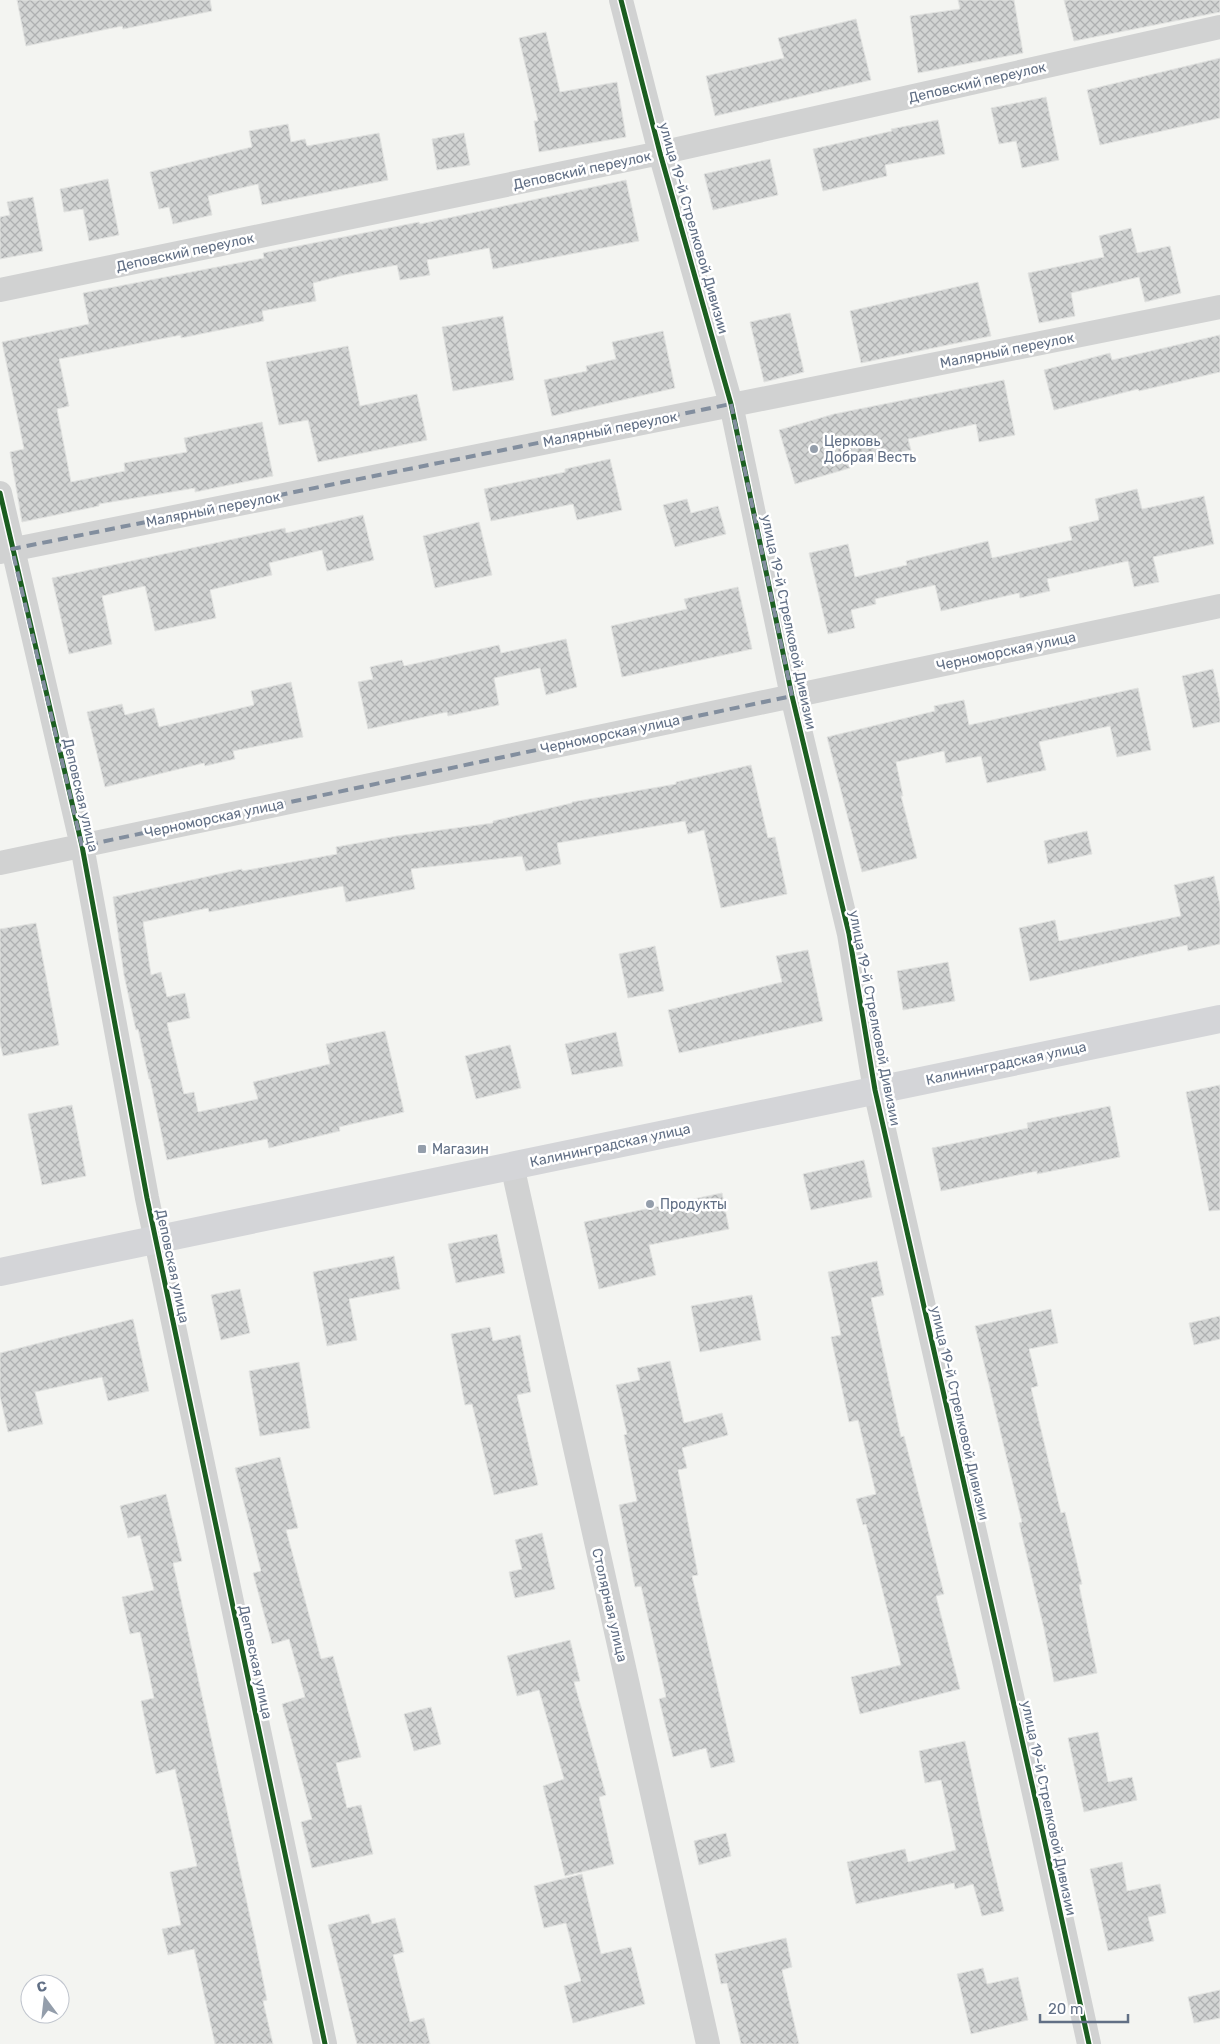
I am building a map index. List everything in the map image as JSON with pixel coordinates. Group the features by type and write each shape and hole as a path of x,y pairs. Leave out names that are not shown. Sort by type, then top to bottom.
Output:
{"main road":[{"name":"Калининградская улица","path":"0,1272 1220,1019"}],"street":[{"name":"улица 19-й Стрелковой Дивизии","path":"621,0 660,154 731,404 792,696 849,934 875,1090 1036,1802 1088,2044"},
{"name":"Деповский переулок","path":"0,290 660,154 1220,26"},
{"name":"Малярный переулок","path":"6,550 1220,307"},
{"name":"Деповская улица","path":"0,493 6,550 82,846 156,1240 325,2044"},
{"name":"Черноморская улица","path":"0,862 1220,606"},
{"name":"Столярная улица","path":"512,1165 708,2044"}],"highlighted area":[{"path":"731,404 792,696 82,846 12,549"}],"building":[{"path":"17,0 210,0 212,11 123,29 122,26 26,46"},
{"path":"958,0 1014,0 1023,53 918,73 910,16 960,9"},
{"path":"1064,0 1220,0 1220,12 1074,41"},
{"path":"856,19 871,80 715,116 706,76 784,58 778,38"},
{"path":"546,32 560,92 617,82 626,137 539,152 534,121 538,121 519,38"},
{"path":"1220,58 1220,118 1100,145 1087,90"},
{"path":"1046,97 1059,160 1022,168 1016,141 999,144 991,108"},
{"path":"938,120 945,154 885,165 887,176 823,191 813,149 892,131 891,129"},
{"path":"288,124 291,142 305,139 307,146 379,133 388,180 262,205 258,184 208,196 212,215 173,224 169,207 159,209 150,172 252,147 249,131"},
{"path":"464,133 470,165 437,170 432,139"},
{"path":"770,159 778,195 713,210 704,174"},
{"path":"108,179 119,235 89,241 83,209 64,212 60,189"},
{"path":"626,180 639,241 493,269 489,248 427,260 430,275 400,280 397,265 344,275 313,283 316,301 262,311 264,321 181,338 181,335 59,359 69,406 57,409 71,482 125,471 124,463 187,452 184,438 262,422 273,476 195,492 195,488 99,504 99,506 22,522 10,452 24,449 2,342 89,324 83,293 264,258 263,253 419,222 420,224"},
{"path":"33,197 43,251 0,259 0,217 10,215 7,202"},
{"path":"1131,228 1137,253 1170,246 1181,293 1145,302 1139,277 1071,293 1075,316 1039,323 1028,273 1104,257 1099,236"},
{"path":"978,282 991,336 861,363 850,311"},
{"path":"790,313 804,372 764,382 750,322"},
{"path":"503,316 514,380 453,391 442,327"},
{"path":"663,331 675,388 552,416 544,380 587,371 586,366 616,359 612,342"},
{"path":"1220,335 1220,372 1139,391 1138,389 1054,410 1044,370 1110,353 1112,360"},
{"path":"348,346 360,406 417,394 427,440 318,462 308,420 279,425 266,362"},
{"path":"1004,380 1015,435 979,442 976,424 908,439 911,450 849,464 850,468 795,484 779,430 834,414"},
{"path":"610,459 622,510 577,520 573,504 491,521 484,489 565,472 565,469"},
{"path":"1137,489 1142,509 1204,496 1214,544 1153,557 1159,582 1134,587 1128,561 1047,579 1050,591 1020,598 1019,593 941,611 935,585 875,599 876,604 851,610 855,628 828,634 809,553 848,544 855,577 907,565 906,561 988,541 992,558 1072,540 1069,527 1099,520 1095,499"},
{"path":"687,499 691,513 718,506 726,534 675,547 663,505"},
{"path":"363,515 374,560 327,571 322,550 269,563 272,575 210,590 216,618 155,631 145,586 102,596 112,644 69,654 52,578 285,528 286,533"},
{"path":"479,522 492,575 435,588 423,536"},
{"path":"738,587 752,649 622,677 611,626 687,609 684,599"},
{"path":"566,639 577,687 546,695 540,668 494,678 499,705 448,716 447,712 368,729 358,682 373,679 370,667 402,660 404,666 499,645 501,653"},
{"path":"1213,669 1220,702 1220,722 1193,728 1182,676"},
{"path":"291,682 303,737 233,751 235,759 205,766 204,763 105,787 87,712 122,704 125,715 154,708 159,727 254,705 251,691"},
{"path":"1138,688 1151,750 1117,757 1110,726 1039,742 1046,770 987,783 981,756 946,763 944,751 896,762 903,796 901,796 917,858 862,872 827,737 935,711 934,706 964,700 969,725"},
{"path":"751,765 768,838 775,837 787,894 721,908 704,830 688,834 685,821 557,843 561,864 526,871 522,856 411,869 415,889 346,902 343,886 209,912 208,908 143,922 151,975 161,972 167,997 185,993 190,1018 167,1023 184,1094 194,1092 198,1112 258,1099 253,1082 330,1064 326,1044 385,1031 404,1112 339,1127 340,1131 269,1148 267,1139 167,1160 150,1079 138,1029 136,1030 124,975 113,897 242,869 242,871 337,854 336,847 397,836 493,823 493,821 572,802 676,784 676,782"},
{"path":"1087,831 1092,854 1048,864 1044,841"},
{"path":"1214,876 1220,905 1220,944 1188,951 1187,945 1030,981 1019,928 1055,920 1059,941 1181,916 1174,885"},
{"path":"36,923 59,1045 3,1056 0,1043 0,929"},
{"path":"655,946 664,991 628,998 619,954"},
{"path":"808,950 823,1021 679,1053 668,1010 782,982 776,956"},
{"path":"948,962 955,1001 903,1010 897,971"},
{"path":"616,1032 623,1066 572,1075 565,1044"},
{"path":"510,1045 521,1088 476,1099 465,1056"},
{"path":"1220,1085 1220,1210 1209,1211 1186,1092"},
{"path":"72,1105 86,1176 42,1185 28,1114"},
{"path":"1110,1106 1120,1157 1037,1174 1037,1171 941,1191 932,1148 1028,1128 1027,1123"},
{"path":"864,1160 872,1197 811,1210 803,1174"},
{"path":"722,1193 729,1229 649,1245 656,1275 599,1289 584,1222"},
{"path":"497,1234 505,1273 456,1283 448,1244"},
{"path":"394,1256 400,1289 349,1299 357,1340 327,1346 313,1272"},
{"path":"877,1261 884,1295 871,1298 901,1437 904,1436 944,1594 936,1596 960,1689 860,1714 851,1677 901,1665 866,1524 863,1525 856,1499 876,1494 858,1420 849,1422 831,1337 841,1335 828,1272"},
{"path":"240,1289 250,1333 221,1340 211,1295"},
{"path":"752,1295 761,1340 700,1352 691,1306"},
{"path":"1051,1309 1058,1343 1029,1349 1038,1386 1031,1388 1061,1513 1065,1512 1082,1584 1079,1585 1097,1673 1054,1682 1044,1629 1019,1523 1022,1522 975,1326"},
{"path":"1220,1316 1220,1339 1194,1345 1189,1323"},
{"path":"133,1319 149,1391 108,1401 102,1377 35,1392 43,1424 8,1432 0,1396 0,1353"},
{"path":"490,1327 493,1341 520,1335 531,1392 517,1395 538,1485 494,1495 472,1404 465,1405 451,1334"},
{"path":"670,1361 684,1423 722,1413 728,1435 682,1448 687,1468 678,1470 698,1575 692,1576 735,1762 711,1768 706,1748 673,1757 659,1699 666,1697 641,1586 635,1587 619,1505 637,1501 624,1435 627,1434 616,1385 640,1380 637,1368"},
{"path":"299,1362 310,1428 260,1436 249,1371"},
{"path":"280,1457 298,1528 286,1530 321,1659 333,1656 361,1757 336,1763 347,1808 361,1805 373,1854 312,1868 301,1822 312,1819 282,1704 305,1697 289,1639 272,1644 253,1573 261,1571 235,1468"},
{"path":"166,1494 182,1561 173,1563 254,1935 267,2000 263,2001 273,2044 215,2044 194,1949 168,1955 162,1929 181,1925 170,1872 197,1866 175,1769 156,1774 141,1701 154,1698 140,1632 130,1634 122,1597 154,1590 140,1535 128,1538 120,1506"},
{"path":"542,1533 555,1589 515,1598 509,1572 522,1569 515,1540"},
{"path":"570,1640 580,1681 574,1682 606,1795 599,1797 614,1864 565,1876 543,1786 564,1779 539,1690 517,1696 507,1656"},
{"path":"431,1707 441,1744 414,1751 404,1714"},
{"path":"1098,1732 1108,1782 1132,1777 1137,1800 1084,1812 1068,1738"},
{"path":"965,1741 1004,1911 982,1916 973,1884 955,1889 954,1883 856,1904 847,1862 905,1849 908,1862 956,1850 941,1780 925,1783 919,1751"},
{"path":"726,1833 731,1856 699,1865 694,1841"},
{"path":"1122,1862 1127,1891 1160,1884 1166,1913 1148,1917 1154,1941 1108,1951 1090,1869"},
{"path":"582,1874 601,1954 631,1947 645,2004 573,2023 564,1986 581,1981 566,1923 544,1928 534,1886"},
{"path":"369,1914 372,1924 395,1918 404,1952 393,1955 410,2022 424,2018 430,2044 357,2044 328,1925"},
{"path":"786,1938 792,1967 782,1970 799,2044 741,2044 727,1983 721,1984 715,1954"},
{"path":"983,1968 987,1984 1018,1977 1028,2020 971,2034 957,1974"},
{"path":"1220,1990 1220,2018 1194,2023 1188,1997"}],"cycle path":[{"path":"621,0 660,153 731,404 792,696 849,934 875,1090 1089,2044"},
{"path":"0,493 82,846 147,1198 325,2044"}],"place":[{"name":"Церковь Добрая Весть","path":"814,449"},
{"name":"Магазин","path":"422,1149"},
{"name":"Продукты","path":"650,1204"}]}
